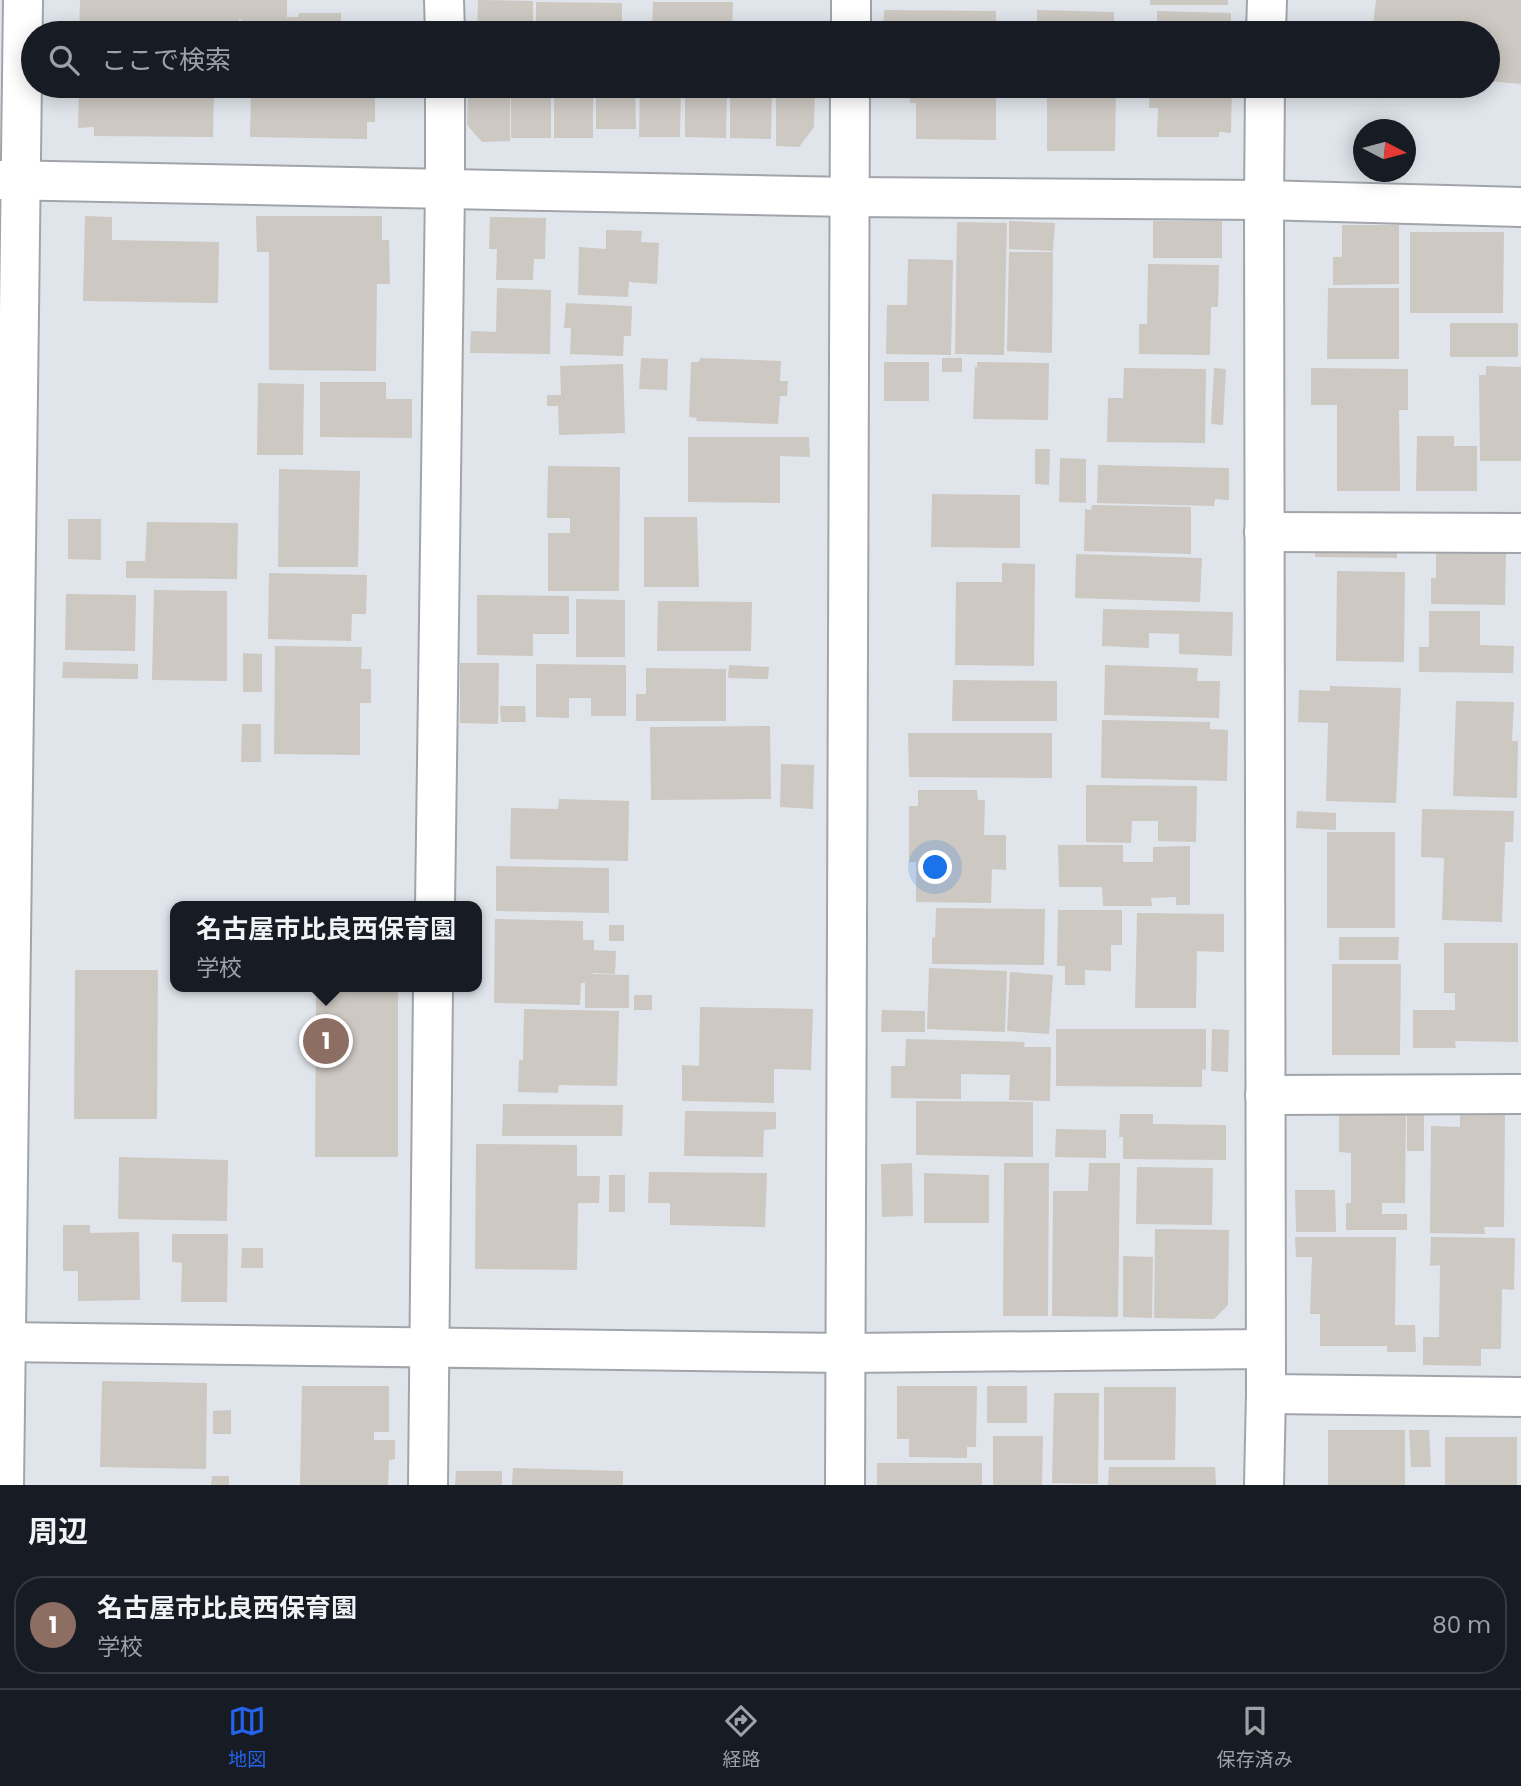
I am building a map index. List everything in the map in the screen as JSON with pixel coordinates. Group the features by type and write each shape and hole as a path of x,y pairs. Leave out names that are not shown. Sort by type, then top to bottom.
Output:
{"street":[{"path":"21,21 23,0"},
{"path":"444,0 444,21"},
{"path":"851,0 851,21"},
{"path":"1266,21 1267,0"},
{"path":"5,1485 3,1342 10,181 21,28"},
{"path":"435,901 445,98"},
{"path":"845,1485 850,98"},
{"path":"1264,1485 1265,98"},
{"path":"10,181 850,197 1264,200 1521,207"},
{"path":"1264,531 1521,533"},
{"path":"428,1485 433,992"},
{"path":"1265,1095 1521,1094"},
{"path":"3,1342 847,1353 1265,1349"},
{"path":"1266,1394 1521,1396"}],"building":[{"path":"80,0 287,0 287,17 298,17 299,13 341,13 341,21 79,21"},
{"path":"478,0 533,1 533,21 477,21"},
{"path":"1150,0 1228,0 1228,5 1150,5"},
{"path":"1376,0 1521,0 1521,84 1500,82 1500,21 1373,21"},
{"path":"536,2 622,3 622,21 536,21"},
{"path":"653,2 733,2 732,21 652,21"},
{"path":"884,10 996,11 996,21 884,21"},
{"path":"1037,10 1114,12 1114,21 1037,21"},
{"path":"1157,11 1231,13 1231,21 1157,21"},
{"path":"79,98 214,98 213,137 94,136 94,127 78,128"},
{"path":"251,98 375,98 375,122 367,122 367,139 250,137"},
{"path":"468,98 510,98 510,141 482,142 467,125"},
{"path":"511,98 551,98 551,138 511,138"},
{"path":"554,98 593,98 593,138 554,138"},
{"path":"596,98 635,98 636,129 596,129"},
{"path":"640,98 681,98 680,137 639,137"},
{"path":"685,98 727,98 726,138 685,137"},
{"path":"730,98 772,98 771,139 730,138"},
{"path":"776,98 815,98 814,127 799,147 776,146"},
{"path":"910,98 996,98 996,140 916,139 916,103 910,103"},
{"path":"1047,98 1116,98 1115,151 1047,151"},
{"path":"1149,98 1232,98 1231,133 1219,132 1219,137 1157,137 1158,108 1149,108"},
{"path":"85,216 112,217 112,240 219,242 218,303 83,301"},
{"path":"256,216 382,216 382,240 389,240 390,284 377,284 376,371 269,370 269,252 257,252"},
{"path":"490,217 546,218 545,259 534,259 533,280 496,280 497,249 489,249"},
{"path":"1009,221 1055,223 1053,251 1009,249"},
{"path":"1153,221 1222,221 1222,258 1153,258"},
{"path":"957,222 1007,223 1004,355 955,354"},
{"path":"1342,225 1399,225 1399,284 1333,285 1333,257 1342,257"},
{"path":"606,230 642,231 641,242 659,243 657,284 629,282 628,297 578,295 579,247 606,249"},
{"path":"1410,232 1504,232 1503,313 1410,313"},
{"path":"1009,252 1053,252 1052,353 1007,351"},
{"path":"908,259 953,260 951,355 886,354 887,305 907,305"},
{"path":"1148,264 1219,265 1218,307 1211,307 1210,355 1139,354 1139,324 1147,324"},
{"path":"497,288 551,290 550,354 470,353 471,331 496,332"},
{"path":"1328,288 1399,288 1399,359 1327,359"},
{"path":"566,303 632,306 631,336 624,336 623,356 570,354 571,328 564,328"},
{"path":"1450,323 1518,323 1518,357 1450,357"},
{"path":"641,358 668,359 667,390 639,389"},
{"path":"700,358 781,361 780,381 788,381 787,396 780,396 778,424 696,421 697,418 689,417 691,362 699,362"},
{"path":"942,358 962,358 962,372 942,372"},
{"path":"884,362 929,362 929,401 884,401"},
{"path":"977,362 1049,363 1048,420 973,419"},
{"path":"623,364 625,433 559,435 558,406 547,406 547,395 561,395 560,366"},
{"path":"1486,366 1521,367 1521,461 1480,461 1479,375 1486,375"},
{"path":"1124,368 1206,369 1205,443 1107,442 1108,398 1123,398"},
{"path":"1214,368 1226,369 1223,425 1211,424"},
{"path":"1311,368 1408,369 1408,410 1399,410 1400,491 1337,491 1337,405 1311,405"},
{"path":"320,382 386,382 386,399 412,399 412,438 320,437"},
{"path":"258,383 304,384 303,455 257,455"},
{"path":"1417,436 1454,436 1454,446 1477,446 1477,491 1416,491"},
{"path":"688,437 809,437 810,457 780,456 780,503 688,502"},
{"path":"1035,449 1050,449 1049,485 1035,484"},
{"path":"1060,458 1086,459 1086,503 1059,502"},
{"path":"1098,465 1229,468 1229,500 1215,499 1214,506 1097,503"},
{"path":"548,466 620,467 619,591 548,591 548,533 570,533 570,518 547,518"},
{"path":"279,469 360,471 358,567 278,567"},
{"path":"932,494 1020,495 1020,548 931,547"},
{"path":"1092,505 1191,507 1191,554 1084,551 1085,509 1091,510"},
{"path":"644,517 697,517 699,587 644,587"},
{"path":"68,519 101,519 101,560 68,559"},
{"path":"147,522 238,523 237,579 126,578 126,561 145,561"},
{"path":"1315,540 1397,541 1397,558 1315,557"},
{"path":"1436,545 1506,552 1505,605 1431,604 1431,578 1436,578"},
{"path":"1076,554 1202,558 1200,602 1075,598"},
{"path":"1002,563 1035,564 1034,666 955,665 956,582 1002,582"},
{"path":"1337,571 1405,572 1404,662 1336,661"},
{"path":"269,573 367,575 366,614 352,614 351,641 268,639"},
{"path":"154,590 227,591 227,681 152,680"},
{"path":"66,594 136,595 135,651 65,650"},
{"path":"477,595 569,596 569,634 533,634 533,656 477,655"},
{"path":"576,599 625,600 625,657 576,657"},
{"path":"658,601 752,602 751,651 657,651"},
{"path":"1103,609 1233,612 1232,656 1179,654 1179,634 1149,633 1149,648 1102,646"},
{"path":"1429,611 1480,611 1480,645 1514,646 1513,673 1419,672 1419,647 1429,647"},
{"path":"275,646 362,647 361,669 371,669 371,703 360,703 360,755 274,754"},
{"path":"243,653 262,654 262,692 243,692"},
{"path":"63,662 138,664 138,679 62,678"},
{"path":"460,663 499,663 498,724 460,723"},
{"path":"536,664 626,665 626,716 591,716 591,698 569,698 569,718 536,717"},
{"path":"729,665 769,667 768,679 728,678"},
{"path":"1105,665 1198,668 1197,681 1220,681 1219,718 1104,715"},
{"path":"646,668 726,669 726,721 636,721 636,694 646,694"},
{"path":"953,680 1057,681 1057,721 952,721"},
{"path":"1330,686 1401,688 1396,803 1326,801 1328,723 1298,722 1299,690 1330,691"},
{"path":"1456,701 1514,702 1512,741 1518,741 1517,798 1453,796"},
{"path":"500,706 525,706 526,722 501,722"},
{"path":"1102,720 1210,722 1210,729 1228,730 1227,781 1101,778"},
{"path":"242,724 261,724 261,762 241,762"},
{"path":"770,726 771,799 651,800 650,727"},
{"path":"908,733 1052,733 1052,778 909,777"},
{"path":"781,764 814,765 813,809 780,807"},
{"path":"1086,785 1197,786 1196,842 1158,841 1158,821 1132,821 1131,843 1086,842"},
{"path":"918,790 977,790 978,800 985,800 984,835 1006,835 1006,870 992,869 991,903 916,902 916,862 909,862 909,806 918,806"},
{"path":"559,799 629,801 628,861 510,859 511,808 558,809"},
{"path":"1422,809 1514,811 1513,842 1505,842 1502,922 1442,920 1444,858 1421,857"},
{"path":"1297,811 1336,813 1336,830 1296,828"},
{"path":"1327,832 1395,832 1395,928 1327,928"},
{"path":"1058,845 1123,845 1123,862 1153,862 1153,847 1190,846 1190,905 1176,905 1176,897 1151,898 1152,906 1103,906 1102,887 1059,887"},
{"path":"496,866 609,868 609,913 496,911"},
{"path":"936,908 1045,909 1044,965 932,964"},
{"path":"1058,910 1122,910 1122,945 1111,945 1111,971 1085,970 1085,985 1065,985 1065,966 1057,966"},
{"path":"1137,913 1224,914 1224,952 1197,951 1196,1008 1135,1008"},
{"path":"495,919 583,921 583,940 594,940 594,950 616,951 615,974 593,974 629,975 629,1008 585,1008 585,983 581,983 580,1005 494,1003"},
{"path":"609,925 624,925 624,941 609,941"},
{"path":"1339,937 1399,937 1398,960 1339,960"},
{"path":"1444,943 1518,943 1518,1042 1455,1041 1456,1048 1413,1048 1413,1010 1455,1010 1455,993 1444,993"},
{"path":"1332,964 1401,964 1400,1055 1332,1055"},
{"path":"929,968 1007,971 1005,1032 927,1029"},
{"path":"75,970 158,970 157,1119 74,1119"},
{"path":"1010,972 1053,975 1049,1034 1007,1031"},
{"path":"316,992 398,992 398,1157 315,1157"},
{"path":"634,995 652,995 652,1010 634,1010"},
{"path":"700,1007 813,1009 811,1070 774,1069 774,1103 682,1101 682,1065 699,1066"},
{"path":"524,1009 619,1011 617,1086 559,1085 558,1093 518,1092 519,1060 523,1060"},
{"path":"882,1010 925,1011 925,1032 881,1032"},
{"path":"1056,1029 1206,1029 1206,1070 1202,1069 1202,1087 1056,1086"},
{"path":"1212,1029 1229,1030 1228,1072 1211,1071"},
{"path":"906,1039 1025,1042 1024,1047 1051,1047 1050,1101 1009,1100 1010,1075 961,1074 961,1099 891,1098 891,1066 905,1066"},
{"path":"916,1101 1033,1102 1033,1157 916,1155"},
{"path":"503,1104 623,1105 622,1136 502,1136"},
{"path":"1406,1109 1405,1203 1382,1203 1382,1214 1407,1214 1407,1230 1346,1230 1346,1203 1351,1203 1351,1153 1339,1152 1339,1110"},
{"path":"1424,1109 1424,1151 1407,1151 1407,1110"},
{"path":"685,1111 776,1112 776,1129 764,1130 763,1157 684,1156"},
{"path":"1460,1112 1505,1113 1504,1227 1484,1227 1485,1234 1430,1233 1431,1126 1460,1127"},
{"path":"1120,1114 1153,1114 1153,1124 1226,1125 1226,1160 1123,1159 1123,1137 1119,1137"},
{"path":"1056,1129 1106,1130 1106,1158 1055,1157"},
{"path":"476,1144 577,1145 577,1176 600,1176 599,1203 578,1203 577,1270 475,1269"},
{"path":"119,1157 228,1160 227,1221 118,1219"},
{"path":"912,1163 913,1216 882,1217 881,1164"},
{"path":"1004,1163 1049,1163 1048,1316 1003,1316"},
{"path":"1089,1163 1120,1163 1118,1317 1052,1316 1053,1191 1088,1191"},
{"path":"1137,1167 1213,1168 1212,1225 1136,1224"},
{"path":"649,1172 767,1173 765,1227 670,1225 670,1203 648,1203"},
{"path":"924,1173 989,1175 989,1223 924,1223"},
{"path":"609,1175 625,1175 625,1212 609,1212"},
{"path":"1295,1190 1335,1190 1336,1232 1296,1232"},
{"path":"63,1225 90,1225 90,1233 139,1232 140,1300 78,1301 78,1271 63,1271"},
{"path":"1155,1229 1229,1230 1228,1305 1214,1319 1154,1318"},
{"path":"172,1234 228,1234 227,1302 181,1302 182,1263 172,1262"},
{"path":"1295,1237 1396,1237 1395,1325 1415,1325 1416,1352 1387,1352 1387,1346 1320,1346 1320,1314 1310,1314 1312,1257 1296,1257"},
{"path":"1431,1237 1515,1238 1514,1290 1502,1289 1501,1349 1481,1349 1481,1366 1423,1365 1423,1337 1439,1337 1440,1265 1430,1266"},
{"path":"242,1248 263,1248 263,1268 241,1268"},
{"path":"1123,1256 1153,1257 1152,1318 1123,1317"},
{"path":"102,1381 207,1383 206,1469 100,1467"},
{"path":"302,1386 389,1386 389,1432 374,1432 374,1440 395,1440 395,1459 389,1460 388,1485 300,1485"},
{"path":"897,1386 977,1386 976,1447 967,1447 967,1458 909,1457 909,1439 897,1439"},
{"path":"987,1386 1027,1386 1027,1423 987,1423"},
{"path":"1104,1387 1176,1387 1175,1460 1104,1460"},
{"path":"1054,1393 1099,1393 1098,1484 1052,1483"},
{"path":"231,1410 231,1434 213,1434 213,1411"},
{"path":"1328,1430 1405,1430 1405,1485 1328,1485"},
{"path":"1409,1430 1429,1430 1431,1467 1411,1467"},
{"path":"993,1436 1043,1436 1042,1485 993,1485"},
{"path":"1445,1437 1517,1437 1517,1485 1445,1485"},
{"path":"877,1463 982,1463 982,1485 877,1485"},
{"path":"1109,1467 1215,1467 1216,1485 1108,1485"},
{"path":"513,1468 623,1471 623,1485 512,1485"},
{"path":"456,1471 502,1471 502,1485 455,1485"},
{"path":"212,1476 229,1476 229,1485 211,1485"}],"place":[{"name":"名古屋市比良西保育園","path":"326,1041"}]}
